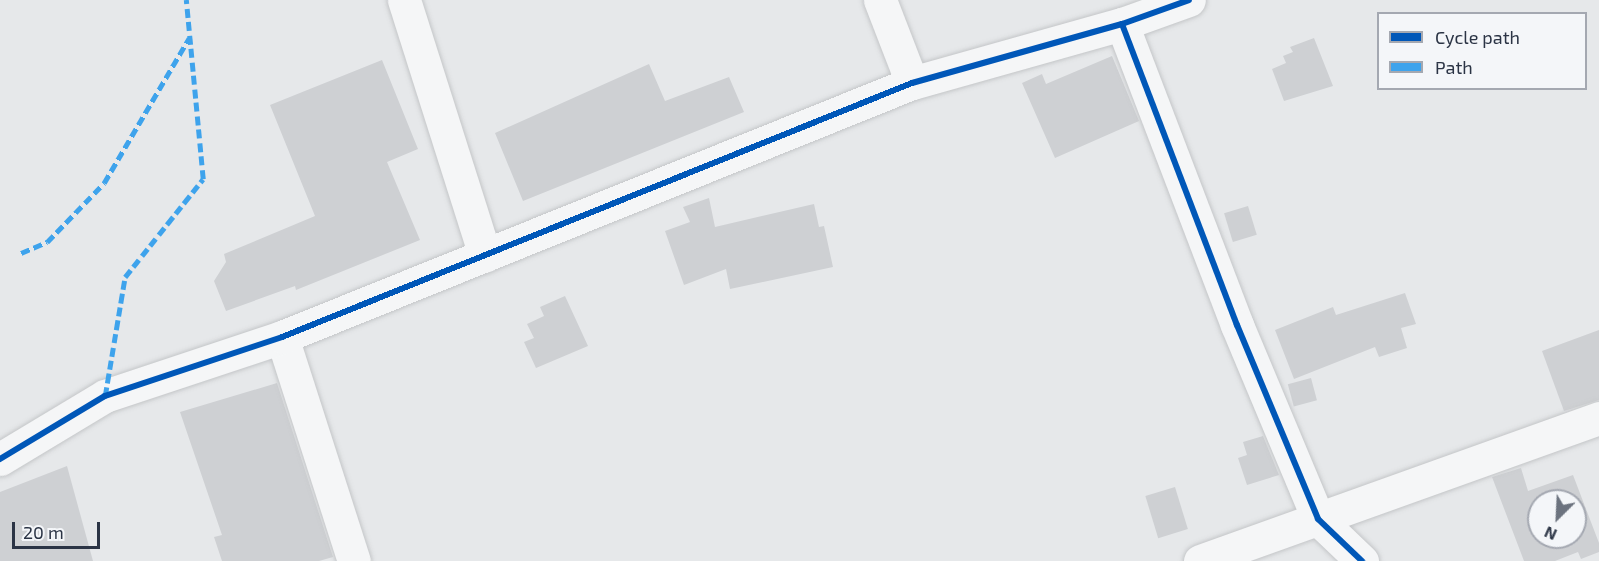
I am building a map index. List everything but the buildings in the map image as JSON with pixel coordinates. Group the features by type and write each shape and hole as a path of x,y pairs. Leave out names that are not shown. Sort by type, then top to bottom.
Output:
{"street":[{"path":"404,0 485,255"},
{"path":"880,0 912,83"},
{"path":"0,459 105,396 282,337 912,83 1122,24 1189,0"},
{"path":"1122,24 1237,325 1318,519 1362,561"},
{"path":"282,337 354,561"},
{"path":"1200,561 1599,418"}],"marked path":[{"path":"105,396 125,277 203,179 186,0"},
{"path":"21,253 47,242 104,183 189,38"}],"cycle path":[{"path":"0,459 105,396 282,337 912,83 1122,24 1189,0"},
{"path":"1122,24 1237,325 1318,519 1362,561"}]}
